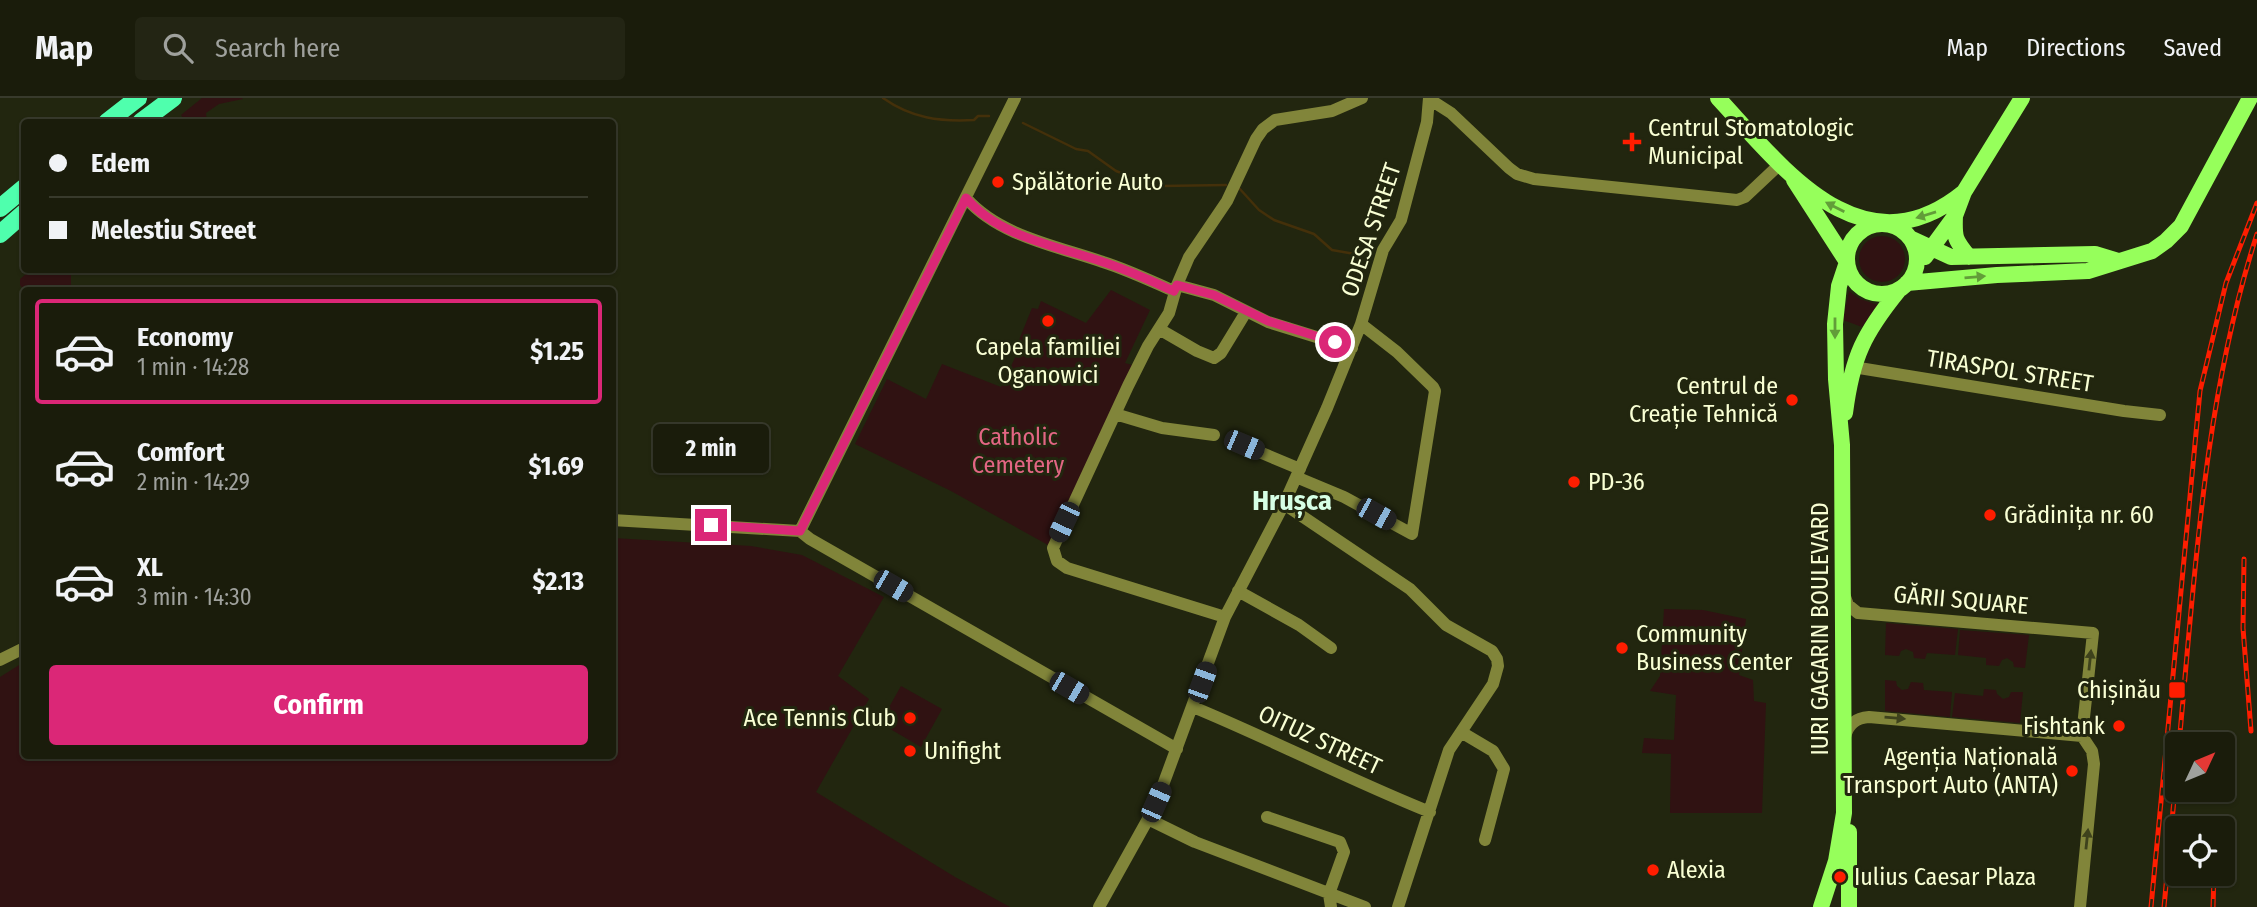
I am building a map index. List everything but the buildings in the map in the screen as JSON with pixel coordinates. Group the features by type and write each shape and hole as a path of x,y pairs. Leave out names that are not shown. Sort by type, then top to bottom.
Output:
{"highway":[{"path":"111,119 138,98"},
{"path":"145,119 173,98"},
{"path":"0,208 21,190"},
{"path":"0,234 21,216"}],"main road":[{"path":"1718,98 1794,180 1847,262 1853,278 1868,291 1881,294 1907,281 2088,271 2152,251 2174,235 2250,98"},
{"path":"1847,262 1849,246 1867,226 1935,213 1964,192 2021,98"},
{"path":"1794,180 1828,204 1845,212 1895,226 1912,239 1951,257 2095,254 2118,261"},
{"name":"IURI GAGARIN BOULEVARD","path":"1842,445 1853,367 1866,334 1955,216 1964,192"},
{"path":"1955,216 1956,242 1969,257"},
{"path":"1907,281 1917,252 1912,239"},
{"name":"IURI GAGARIN BOULEVARD","path":"1821,907 1836,861 1844,813 1842,445 1836,379 1835,309 1847,262"},
{"name":"IURI GAGARIN BOULEVARD","path":"1844,813 1849,832 1849,907"}],"street":[{"path":"800,531 1015,98"},
{"path":"1225,617 1067,568 1054,557 1054,543 1141,359 1169,313 1175,288 1195,246 1219,214 1256,139 1263,129 1275,120 1332,111 1362,98"},
{"path":"1429,99 1451,113 1509,168 1525,177 1737,200 1745,197 1780,164"},
{"name":"ODESA STREET","path":"1099,907 1148,819 1177,749 1225,617 1284,503 1352,348 1384,250 1401,220 1427,122 1429,99"},
{"path":"966,198 984,215 1039,242 1175,288 1214,295 1268,321 1352,348"},
{"path":"1159,329 1214,358 1221,353 1246,312"},
{"path":"1231,440 1412,534 1435,391 1397,352 1361,324"},
{"name":"TIRASPOL STREET","path":"1853,367 2161,415"},
{"path":"1115,414 1154,426 1213,435"},
{"path":"1284,503 1404,584 1446,625 1486,647 1495,655 1498,666 1493,684 1449,750 1398,907"},
{"path":"616,520 800,531 1177,749"},
{"name":"GĂRII SQUARE","path":"1843,587 1848,605 1858,613 2092,633 2082,736"},
{"path":"1238,591 1291,620 1331,648"},
{"path":"0,660 21,650"},
{"name":"OITUZ STREET","path":"1193,707 1269,738 1430,812"},
{"path":"1844,744 1850,725 1862,717 2082,736 2092,751 2094,760 2080,907"},
{"path":"1461,732 1493,751 1504,769 1485,840"},
{"path":"1266,817 1340,842 1344,852 1330,900"},
{"path":"1148,819 1330,900 1365,907"}],"green space":[{"path":"202,98 243,99 219,104 206,113 207,119 184,119 181,115"},
{"path":"1882,236 1898,243 1905,259 1898,275 1882,282 1866,275 1859,259 1866,243"},
{"path":"27,273 71,273 71,287 22,287 20,279"},
{"name":"Catholic Cemetery","path":"1111,290 1150,310 1125,363 1132,365 1048,545 951,491 855,444 887,379 926,399 942,364 1001,387 1022,343 1019,340 1032,308 1038,309 1041,301 1086,323"},
{"path":"1849,291 1860,299 1878,305 1862,327 1843,320"},
{"path":"616,538 751,546 802,555 884,597 838,676 869,699 816,792 955,877 1010,907 0,907 0,677 21,664 21,759 616,759"},
{"path":"1664,609 1703,610 1746,619 1739,675 1753,680 1754,701 1766,703 1762,813 1670,813 1671,754 1642,753 1644,738 1674,740 1676,695 1650,691 1660,676"},
{"path":"1886,623 1958,629 1955,655 1927,653 1925,659 1914,658 1913,652 1906,649 1901,651 1899,656 1885,655"},
{"path":"1960,630 2029,635 2025,668 2014,667 2013,662 2007,658 2002,660 1999,666 1986,665 1986,658 1958,655"},
{"path":"1885,680 1896,681 1902,690 1908,689 1911,682 1923,683 1924,690 1952,692 1950,717 1885,711"},
{"name":"Ace Tennis Club","path":"901,686 942,709 921,747 880,723"},
{"path":"1984,689 1996,690 2003,699 2009,697 2011,692 2023,692 2020,723 1952,717 1955,693 1983,696"}],"waterway":[{"path":"883,98 904,110 926,117 974,120 978,116 989,116"},
{"path":"1023,123 1076,149 1088,151 1116,171 1154,185"},
{"path":"1162,186 1226,185"},
{"path":"1239,188 1259,210 1274,220 1314,234 1332,250 1366,256"}],"railway":[{"path":"2151,907 2200,391 2226,283 2257,203"},
{"path":"2180,732 2197,551 2213,422 2239,296 2257,234"},
{"path":"2244,559 2243,628 2251,731"},
{"path":"2164,907 2174,802"},
{"path":"2213,907 2214,886"}],"place":[{"name":"Centrul Stomatologic Municipal","path":"1632,142"},
{"name":"Spălătorie Auto","path":"998,182"},
{"name":"Capela familiei Oganowici","path":"1048,321"},
{"name":"Centrul de Creație Tehnică","path":"1792,400"},
{"name":"PD-36","path":"1574,482"},
{"name":"Grădinița nr. 60","path":"1990,515"},
{"name":"Community Business Center","path":"1622,648"},
{"name":"Chișinău","path":"2177,690"},
{"name":"Ace Tennis Club","path":"910,718"},
{"name":"Fishtank","path":"2119,726"},
{"name":"Unifight","path":"910,751"},
{"name":"Agenția Națională Transport Auto (ANTA)","path":"2072,771"},
{"name":"Alexia","path":"1653,870"},
{"name":"Iulius Caesar Plaza","path":"1840,877"}],"district":[{"name":"Hrușca","path":"1292,500"}],"route":[{"path":"711,525 800,531 966,198 995,222 1039,242 1105,262 1174,291 1177,285 1214,295 1268,321 1335,342"}]}
